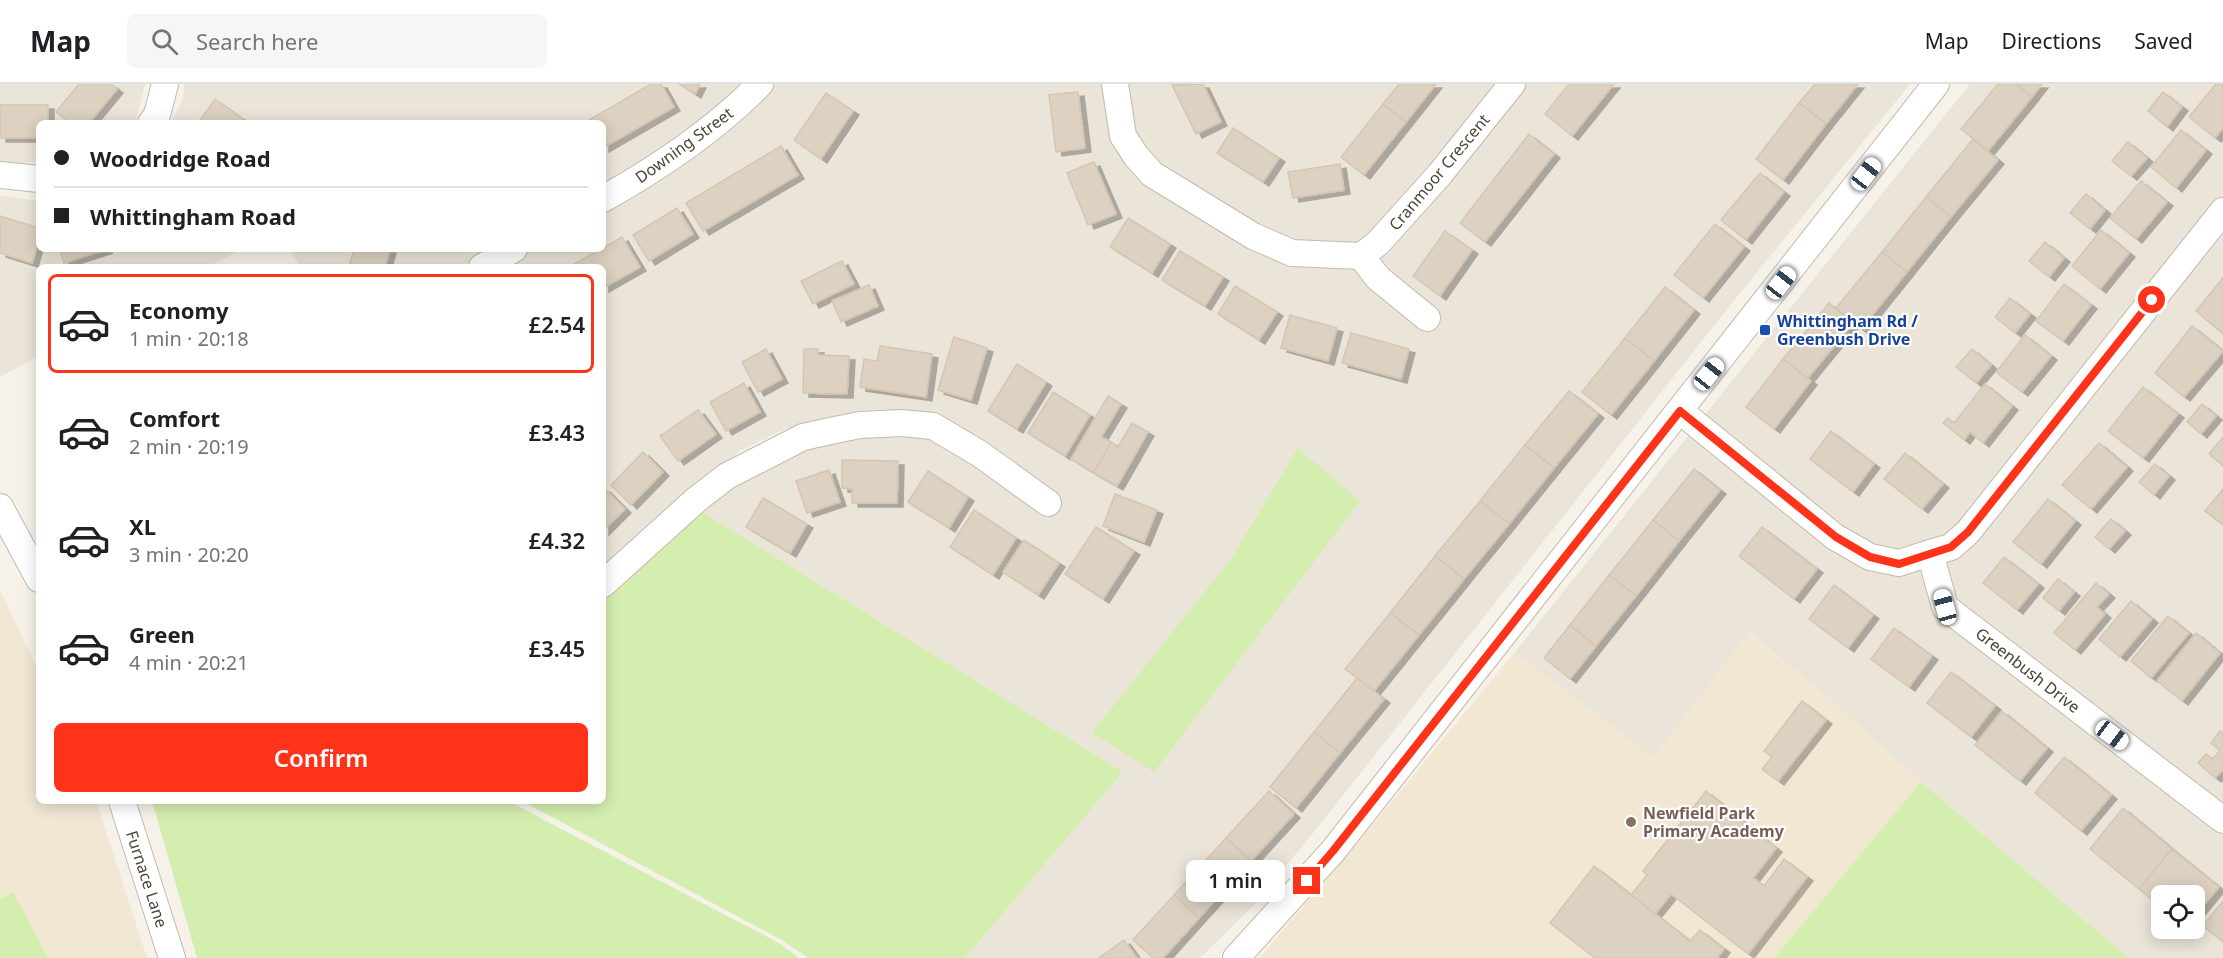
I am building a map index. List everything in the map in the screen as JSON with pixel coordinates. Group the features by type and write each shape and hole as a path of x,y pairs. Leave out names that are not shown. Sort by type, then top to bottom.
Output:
{"street":[{"path":"153,120 157,115 165,84"},
{"name":"Downing Street","path":"606,197 709,131 760,84"},
{"path":"1116,84 1123,136 1152,174 1253,236 1292,253 1361,256 1378,278 1426,318"},
{"name":"Cranmoor Crescent","path":"1361,256 1378,243 1432,182 1512,84"},
{"path":"1236,958 1333,851 1936,84"},
{"path":"0,175 36,179"},
{"path":"1680,411 1836,537 1870,557 1899,564 1951,547 1968,532 2223,211"},
{"path":"487,264 509,252"},
{"path":"606,581 697,499 727,476 803,437 861,425 902,423 933,426 980,454 1048,503"},
{"path":"0,507 36,573"},
{"name":"Greenbush Drive","path":"1930,553 1945,607 2223,820"},
{"name":"Furnace Lane","path":"123,804 172,958"}],"shaded area":[{"path":"0,84 145,84 136,120 36,120 36,162 8,164 0,162"},
{"path":"184,84 1910,84 1724,313 1310,837 1249,910 1200,958 965,958 1123,772 701,511 751,475 795,456 787,428 740,451 673,502 606,567 606,264 298,264 292,252 606,252 606,120 172,120 183,100"},
{"path":"1970,84 2223,84 2223,958 2129,958 1921,782 1835,704 1749,632 1653,758 1515,652"},
{"path":"0,195 36,201 36,252 236,252 214,264 36,264 36,358 0,377"},
{"path":"0,590 36,666 36,804 97,804 147,958 0,958"},
{"name":"Newfield Park Primary Academy","path":"1748,632 1835,704 1921,782 1774,958 1259,958 1343,861 1515,652 1653,758"}],"green space":[{"path":"1298,448 1360,501 1154,772 1092,733 1231,559"},
{"path":"701,511 1123,772 965,958 808,958 782,940 528,804 606,804 606,597"},
{"path":"1921,782 2129,958 1774,958"},
{"path":"153,804 514,804 779,943 799,958 197,958"},
{"path":"13,892 48,958 0,958 0,899"}],"building":[{"path":"79,84 111,84 117,89 91,120 66,120 56,112"},
{"path":"651,84 661,84 674,107 606,146 606,120 589,120"},
{"path":"679,84 700,84 695,94"},
{"path":"1203,84 1221,122 1196,134 1172,85"},
{"path":"1399,84 1436,84 1406,122 1383,104"},
{"path":"1569,84 1614,84 1572,136 1545,114"},
{"path":"1815,84 1858,84 1826,124 1799,103"},
{"path":"1998,84 2016,84 2032,97 1988,151 1961,129"},
{"path":"2016,84 2042,84 2032,97"},
{"path":"2216,84 2223,84 2223,128 2215,138 2189,117"},
{"path":"1078,92 1085,148 1056,152 1049,95"},
{"path":"2163,92 2182,107 2167,127 2148,111"},
{"path":"826,93 853,111 821,159 794,140"},
{"path":"215,99 243,119 242,120 200,120"},
{"path":"1799,103 1826,124 1783,180 1756,159"},
{"path":"1383,104 1406,122 1364,175 1341,157"},
{"path":"0,105 48,105 48,120 36,120 36,138 0,138"},
{"path":"1233,128 1279,158 1263,182 1217,153"},
{"path":"2181,130 2206,150 2176,188 2151,167"},
{"path":"1529,134 1554,154 1485,242 1460,223"},
{"path":"1973,139 1998,160 1951,217 1926,197"},
{"path":"2128,142 2147,158 2131,176 2112,161"},
{"path":"781,146 798,175 703,231 686,203"},
{"path":"1094,162 1116,214 1088,225 1067,173"},
{"path":"1340,164 1344,190 1293,198 1288,172"},
{"path":"1760,173 1784,192 1746,240 1721,220"},
{"path":"2141,181 2167,202 2136,239 2110,218"},
{"path":"2086,194 2105,210 2090,229 2070,213"},
{"path":"1926,197 1951,217 1907,272 1882,252"},
{"path":"677,208 693,234 649,261 633,235"},
{"path":"0,216 36,227 36,249 32,263 0,253"},
{"path":"1128,218 1170,244 1152,273 1110,247"},
{"path":"1715,224 1744,247 1703,298 1674,275"},
{"path":"2101,230 2129,253 2100,289 2072,266"},
{"path":"1445,231 1472,250 1440,296 1413,276"},
{"path":"622,237 640,267 606,286 606,264 574,264 596,252 606,252 606,246"},
{"path":"2045,242 2064,258 2049,277 2029,261"},
{"path":"1180,251 1223,277 1205,306 1162,280"},
{"path":"61,252 98,252 64,263"},
{"path":"353,252 389,252 386,264 350,264"},
{"path":"1882,252 1907,272 1861,329 1836,308"},
{"path":"842,261 854,284 813,304 801,281"},
{"path":"2223,278 2223,334 2196,311"},
{"path":"2064,284 2091,305 2063,341 2036,321"},
{"path":"869,285 878,306 841,322 832,301"},
{"path":"1235,286 1277,312 1259,340 1218,314"},
{"path":"1665,287 1694,310 1654,361 1625,338"},
{"path":"2010,298 2030,314 2015,333 1995,317"},
{"path":"1829,303 1853,323 1807,379 1783,359"},
{"path":"1290,315 1337,328 1328,361 1281,348"},
{"path":"2192,326 2223,351 2184,397 2155,373"},
{"path":"1351,333 1409,349 1401,379 1342,363"},
{"path":"2025,335 2051,356 2022,392 1996,372"},
{"path":"954,337 987,348 971,400 938,390"},
{"path":"1625,338 1654,361 1611,415 1582,392"},
{"path":"880,346 932,354 926,397 860,387 864,359 877,361"},
{"path":"766,349 782,379 758,392 742,362"},
{"path":"804,349 818,349 818,355 849,356 847,394 803,393"},
{"path":"1972,349 1991,365 1976,383 1956,367"},
{"path":"1783,359 1811,381 1774,429 1746,407"},
{"path":"1017,364 1046,382 1017,429 988,411"},
{"path":"744,383 760,412 726,431 710,402"},
{"path":"1985,384 2012,406 1983,443 1970,432 1964,440 1943,423 1948,418 1954,423"},
{"path":"2143,387 2178,414 2143,458 2108,431"},
{"path":"1569,391 1598,414 1554,468 1525,445"},
{"path":"1053,392 1090,415 1065,456 1028,433"},
{"path":"1108,396 1121,404 1101,437 1111,442 1094,473 1071,459"},
{"path":"2202,404 2216,416 2201,434 2187,422"},
{"path":"698,410 716,434 678,461 660,436"},
{"path":"1132,423 1148,432 1117,486 1094,473 1111,442 1118,447"},
{"path":"1831,431 1874,464 1853,492 1810,459"},
{"path":"2223,437 2223,466 2209,454"},
{"path":"2099,443 2127,467 2091,509 2062,485"},
{"path":"1525,445 1554,468 1509,524 1480,501"},
{"path":"643,452 663,472 631,505 611,485"},
{"path":"1905,453 1943,484 1922,509 1884,479"},
{"path":"842,460 898,461 897,503 852,503 852,489 842,488"},
{"path":"2155,464 2169,476 2154,495 2139,482"},
{"path":"1694,469 1720,490 1679,541 1653,520"},
{"path":"829,470 840,502 807,513 796,481"},
{"path":"928,471 968,497 949,528 908,502"},
{"path":"2223,489 2223,525 2205,511"},
{"path":"606,490 625,509 606,528"},
{"path":"1115,494 1157,510 1144,542 1103,526"},
{"path":"763,498 807,524 790,553 746,527"},
{"path":"2048,499 2075,521 2041,564 2013,542"},
{"path":"1480,501 1509,524 1464,579 1435,556"},
{"path":"974,510 1016,538 993,575 950,547"},
{"path":"2111,519 2125,531 2109,549 2095,537"},
{"path":"1653,520 1679,541 1636,596 1609,575"},
{"path":"1096,527 1134,551 1103,599 1065,574"},
{"path":"1762,527 1817,569 1794,599 1739,556"},
{"path":"1024,540 1059,563 1038,595 1003,572"},
{"path":"1435,556 1464,579 1419,635 1390,613"},
{"path":"2004,557 2038,584 2017,610 1983,583"},
{"path":"1609,575 1636,596 1596,646 1570,625"},
{"path":"2058,579 2074,592 2059,611 2043,598"},
{"path":"2096,583 2109,594 2097,607 2105,614 2075,650 2054,633"},
{"path":"1834,585 1873,615 1848,648 1809,619"},
{"path":"2131,601 2152,619 2120,657 2099,639"},
{"path":"1390,613 1419,635 1374,691 1345,669"},
{"path":"2168,616 2189,633 2151,678 2131,661"},
{"path":"1570,625 1596,646 1570,679 1544,658"},
{"path":"1894,628 1932,656 1909,687 1871,659"},
{"path":"2196,633 2220,653 2182,701 2157,681"},
{"path":"1951,672 1995,706 1971,737 1927,703"},
{"path":"1357,678 1384,699 1340,753 1314,732"},
{"path":"1802,701 1826,720 1778,781 1762,769 1772,757 1764,751"},
{"path":"2002,711 2047,748 2020,781 1975,745"},
{"path":"2220,731 2223,734 2223,770 2215,778 2198,763 2206,754 2213,759 2220,750 2211,743"},
{"path":"1314,732 1340,753 1296,808 1270,787"},
{"path":"2064,757 2111,795 2081,831 2035,793"},
{"path":"1269,791 1294,814 1251,861 1226,838"},
{"path":"1706,791 1776,848 1753,878 1764,886 1784,859 1807,877 1748,954 1671,894 1655,914 1631,895 1647,875 1643,871"},
{"path":"2123,808 2172,849 2139,889 2090,849"},
{"path":"1226,838 1251,861 1199,918 1174,895"},
{"path":"2172,849 2219,887 2205,904 2205,885 2151,885 2151,899 2139,889"},
{"path":"1594,866 1690,941 1700,930 1724,949 1717,958 1595,958 1550,923"},
{"path":"1174,895 1199,918 1163,958 1153,958 1133,940"},
{"path":"2223,901 2223,942 2205,928 2205,924"},
{"path":"1124,940 1137,958 1099,958"}],"place":[{"name":"Whittingham Rd / Greenbush Drive","path":"1765,330"},
{"name":"Newfield Park Primary Academy","path":"1631,822"}],"route":[{"path":"1307,881 1680,411 1836,537 1870,557 1899,564 1951,547 1968,532 2152,300"}]}
